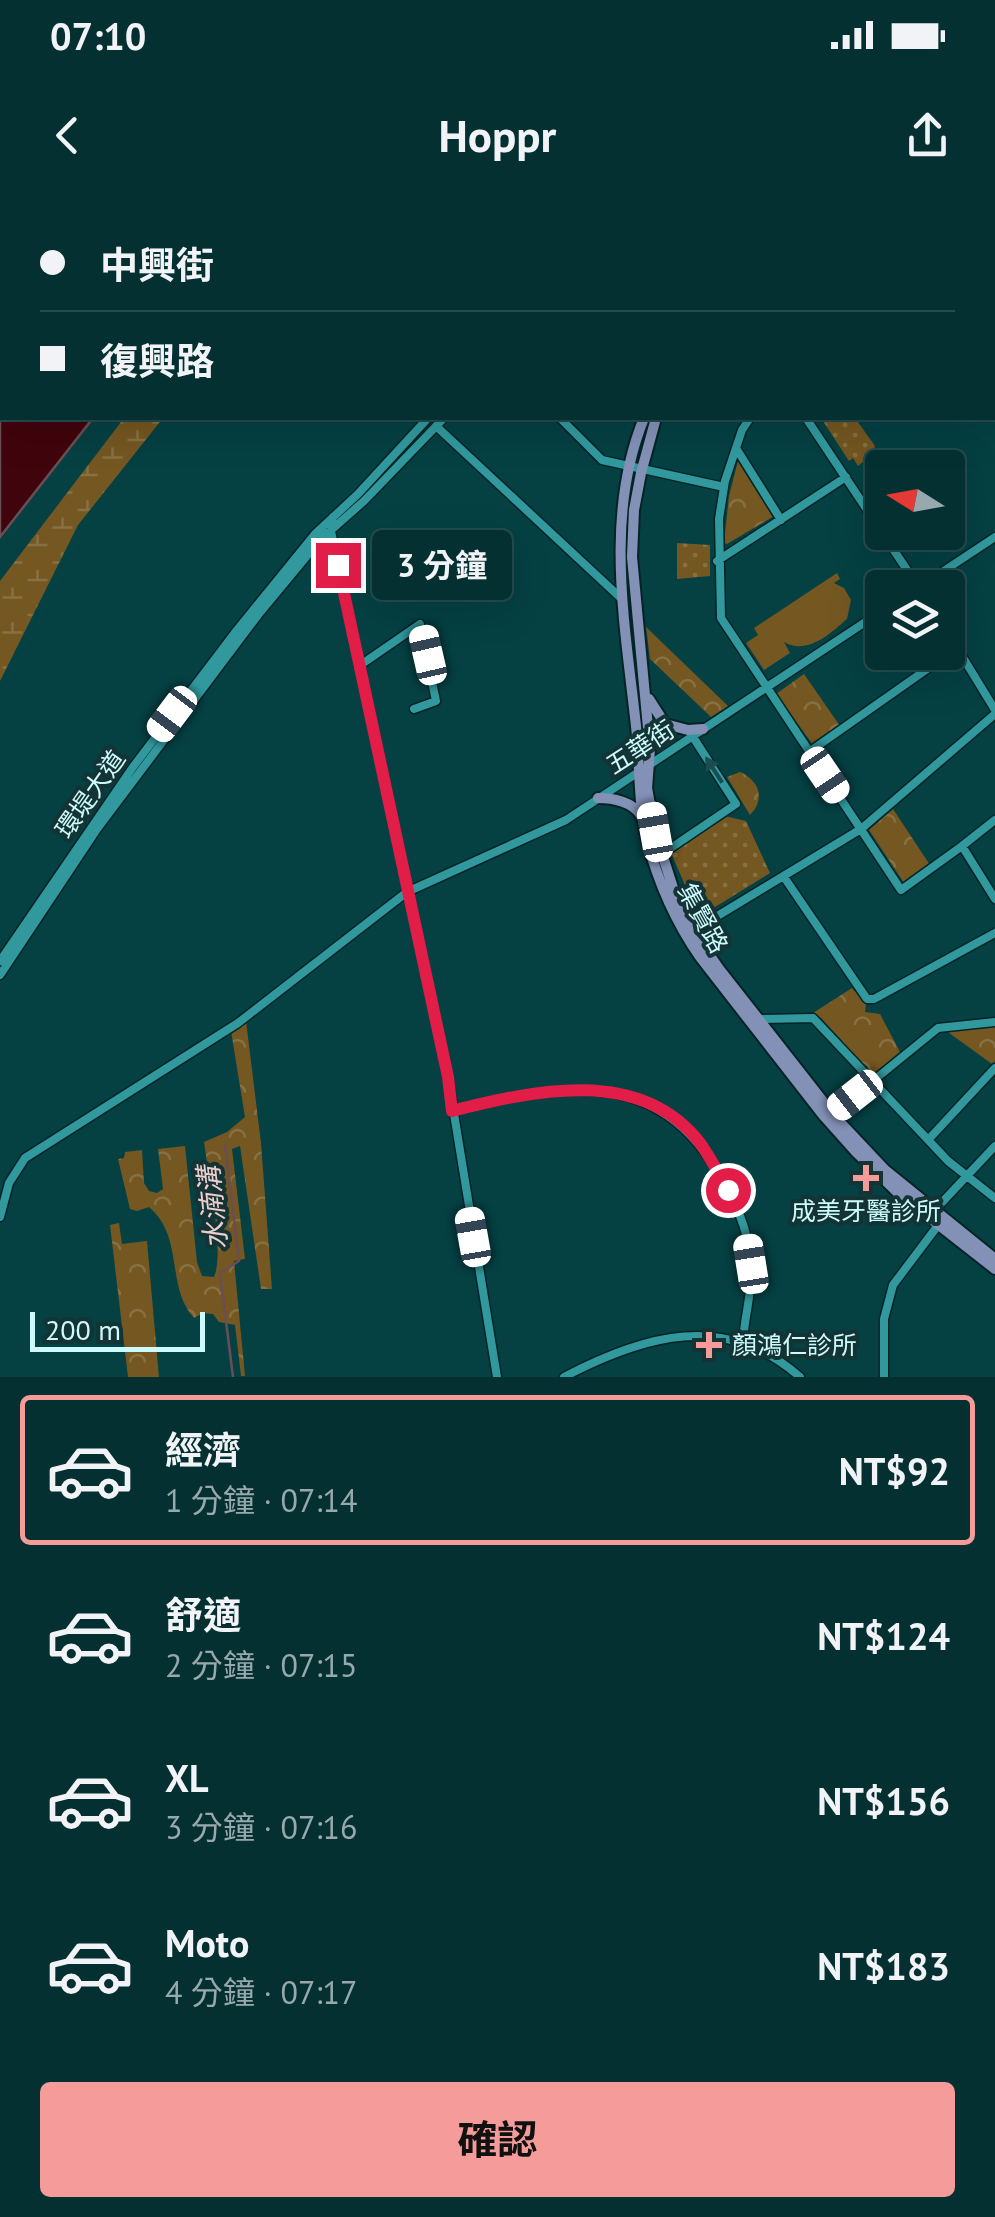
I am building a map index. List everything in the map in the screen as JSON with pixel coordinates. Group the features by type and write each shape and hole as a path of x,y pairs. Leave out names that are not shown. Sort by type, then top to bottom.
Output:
{"main road":[{"name":"集賢路","path":"644,420 620,536 622,600 643,820 660,882 715,978 830,1116 935,1218 995,1269"},
{"name":"集賢路","path":"655,420 635,467 632,557 650,764 648,788 662,854 690,933 830,1116"},
{"path":"644,688 665,724 676,729 703,729"},
{"path":"598,798 632,806 643,820"},
{"name":"集賢路","path":"935,1218 995,1259"}],"street":[{"name":"環堤大道","path":"0,961 237,630 332,517 426,420"},
{"name":"環堤大道","path":"136,769 320,539 442,420"},
{"path":"562,420 602,460 724,487"},
{"path":"749,420 724,487 717,561 721,618 901,890 995,820"},
{"path":"807,420 907,570"},
{"path":"436,426 622,600"},
{"path":"404,443 412,451"},
{"path":"736,448 781,520"},
{"path":"717,561 846,478"},
{"path":"332,517 331,531 358,666 448,1077 498,1377"},
{"path":"946,570 993,541"},
{"name":"五華街","path":"0,1217 8,1183 25,1158 238,1023 407,892 566,820 865,622"},
{"path":"358,666 420,624 436,701 414,709"},
{"path":"690,933 861,829 995,712 965,661"},
{"path":"809,752 926,670"},
{"path":"662,854 736,804 692,737"},
{"name":"環堤大道","path":"0,975 94,827"},
{"path":"962,846 995,899"},
{"path":"784,877 866,999 874,999 995,933"},
{"path":"759,1019 810,1016 928,1140 995,1198"},
{"path":"830,1116 938,1028 995,1022"},
{"path":"928,1140 995,1068"},
{"path":"452,1111 510,1097 596,1090 646,1101 682,1125 700,1143 738,1207 747,1237 751,1273 743,1342"},
{"path":"884,1377 884,1319 893,1285 935,1218 995,1146"},
{"path":"564,1377 616,1352 691,1335 743,1342 772,1356 800,1377"}],"green space":[{"path":"122,420 161,420 78,525 0,681 0,581"},
{"path":"822,420 856,420 875,446 874,450 865,450 865,460 858,466 853,458 849,461"},
{"path":"739,457 774,516 727,544 724,543 729,496"},
{"path":"677,543 710,545 710,576 677,579"},
{"path":"837,573 840,579 834,583 844,588 851,600 847,619 809,645 784,642 790,653 764,670 746,643 758,635 754,628"},
{"path":"646,627 728,706 711,717 650,659"},
{"path":"804,674 840,726 813,745 776,694"},
{"path":"740,772 758,790 758,803 750,815 727,777"},
{"path":"893,809 930,865 904,883 869,830"},
{"path":"724,816 746,821 770,873 699,917 671,853"},
{"path":"852,988 866,1004 865,1012 880,1014 901,1054 873,1075 813,1013"},
{"path":"246,1021 261,1143 272,1289 261,1289 240,1146 232,1149 245,1259 234,1261 245,1376 241,1376 235,1325 219,1322 213,1314 203,1313 194,1318 180,1292 167,1233 149,1207 130,1209 118,1159 124,1158 125,1152 142,1150 144,1183 149,1191 157,1193 163,1189 158,1149 185,1146 197,1262 202,1276 214,1277 217,1231 204,1142 227,1132 245,1117 231,1031"},
{"path":"995,1024 992,1064 945,1030"},
{"path":"119,1223 122,1244 147,1241 159,1377 128,1377 110,1225"}],"shaded area":[{"path":"0,420 91,420 0,537"}],"waterway":[{"name":"水湳溝","path":"225,1145 239,1261 220,1273 233,1377"}],"place":[{"name":"成美牙醫診所","path":"866,1178"},
{"name":"顏鴻仁診所","path":"709,1345"}],"route":[{"path":"338,565 448,1077 452,1111 556,1091 596,1090 636,1097 658,1107 700,1143 728,1190"}]}
